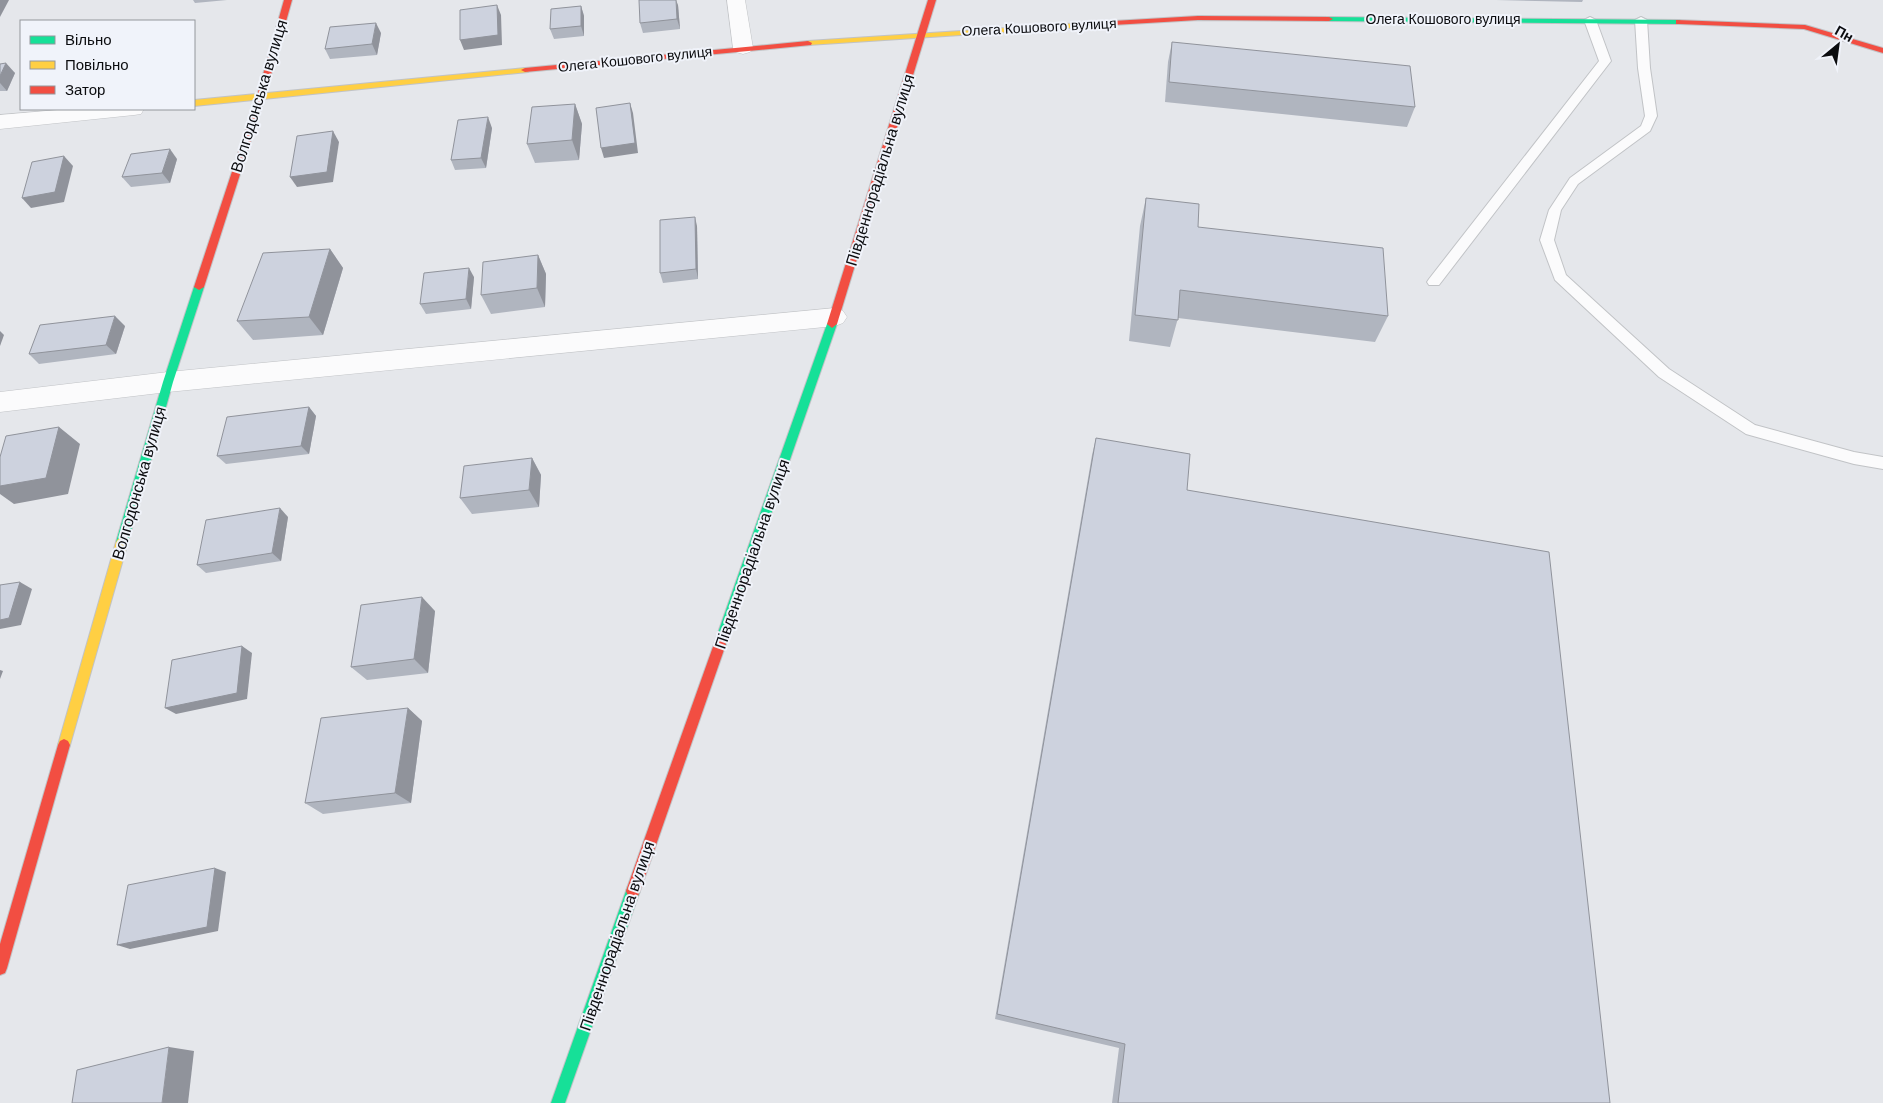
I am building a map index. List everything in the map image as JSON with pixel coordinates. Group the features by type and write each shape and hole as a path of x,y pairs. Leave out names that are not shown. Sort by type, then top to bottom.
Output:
{"street":[{"name":"Волгодонська вулиця","path":"0,968 168,382 261,96 288,0"},
{"path":"736,0 743,48"},
{"name":"Південнорадіальна вулиця","path":"558,1103 836,318 920,34 932,0"},
{"name":"Олега Кошового вулиця","path":"195,103 743,48 920,34 1198,18 1641,20 1805,27 1883,51"},
{"path":"0,122 124,110"},
{"path":"0,402 168,382 836,318"}],"lane":[{"path":"1434,282 1605,62 1590,20"},
{"path":"1641,20 1644,68 1651,116 1646,128 1574,181 1554,210 1547,240 1560,277 1664,373 1751,430 1854,458 1883,463"}],"building":[{"path":"639,0 676,0 677,19 640,23"},
{"path":"497,5 498,35 460,40 460,10"},
{"path":"581,6 581,26 550,29 551,9"},
{"path":"376,23 372,44 325,49 330,27"},
{"path":"1172,42 1410,66 1415,107 1169,82"},
{"path":"6,63 0,76 0,64"},
{"path":"630,103 635,143 601,148 596,108"},
{"path":"575,104 572,140 527,144 532,107"},
{"path":"488,117 481,158 451,160 458,120"},
{"path":"333,131 327,172 290,177 297,136"},
{"path":"170,149 162,173 122,177 131,154"},
{"path":"64,156 55,192 22,198 32,162"},
{"path":"1146,198 1199,204 1198,227 1383,248 1388,316 1180,290 1178,320 1135,315"},
{"path":"695,217 696,269 660,273 660,220"},
{"path":"330,249 309,317 237,321 263,253"},
{"path":"538,255 537,288 481,295 483,262"},
{"path":"469,268 466,299 420,304 424,273"},
{"path":"115,316 106,345 29,354 40,325"},
{"path":"309,407 301,446 217,456 227,417"},
{"path":"59,427 46,478 0,486 0,457 6,436"},
{"path":"1096,438 1190,454 1187,490 1549,552 1610,1103 1118,1103 1125,1044 997,1014"},
{"path":"532,458 529,490 460,498 464,466"},
{"path":"280,508 272,553 197,565 206,520"},
{"path":"20,582 9,618 0,620 0,585"},
{"path":"422,597 414,659 351,667 361,605"},
{"path":"242,646 237,693 165,708 172,660"},
{"path":"408,708 395,793 305,803 321,718"},
{"path":"215,868 207,927 117,945 128,885"},
{"path":"169,1047 162,1103 72,1103 77,1070"}],"traffic: fast":[{"path":"1329,19 1679,22"},
{"path":"122,542 168,382 199,287"},
{"path":"720,644 832,324"},
{"path":"558,1103 633,891"}],"traffic: slow":[{"path":"808,43 1096,24"},
{"path":"195,103 525,70"},
{"path":"64,745 122,542"}],"traffic: jam":[{"path":"199,287 261,96 288,0"},
{"path":"832,324 932,0"},
{"path":"1096,24 1198,18 1329,19"},
{"path":"1679,22 1805,27 1883,51"},
{"path":"525,70 808,43"},
{"path":"633,891 720,644"},
{"path":"0,968 64,745"}]}
